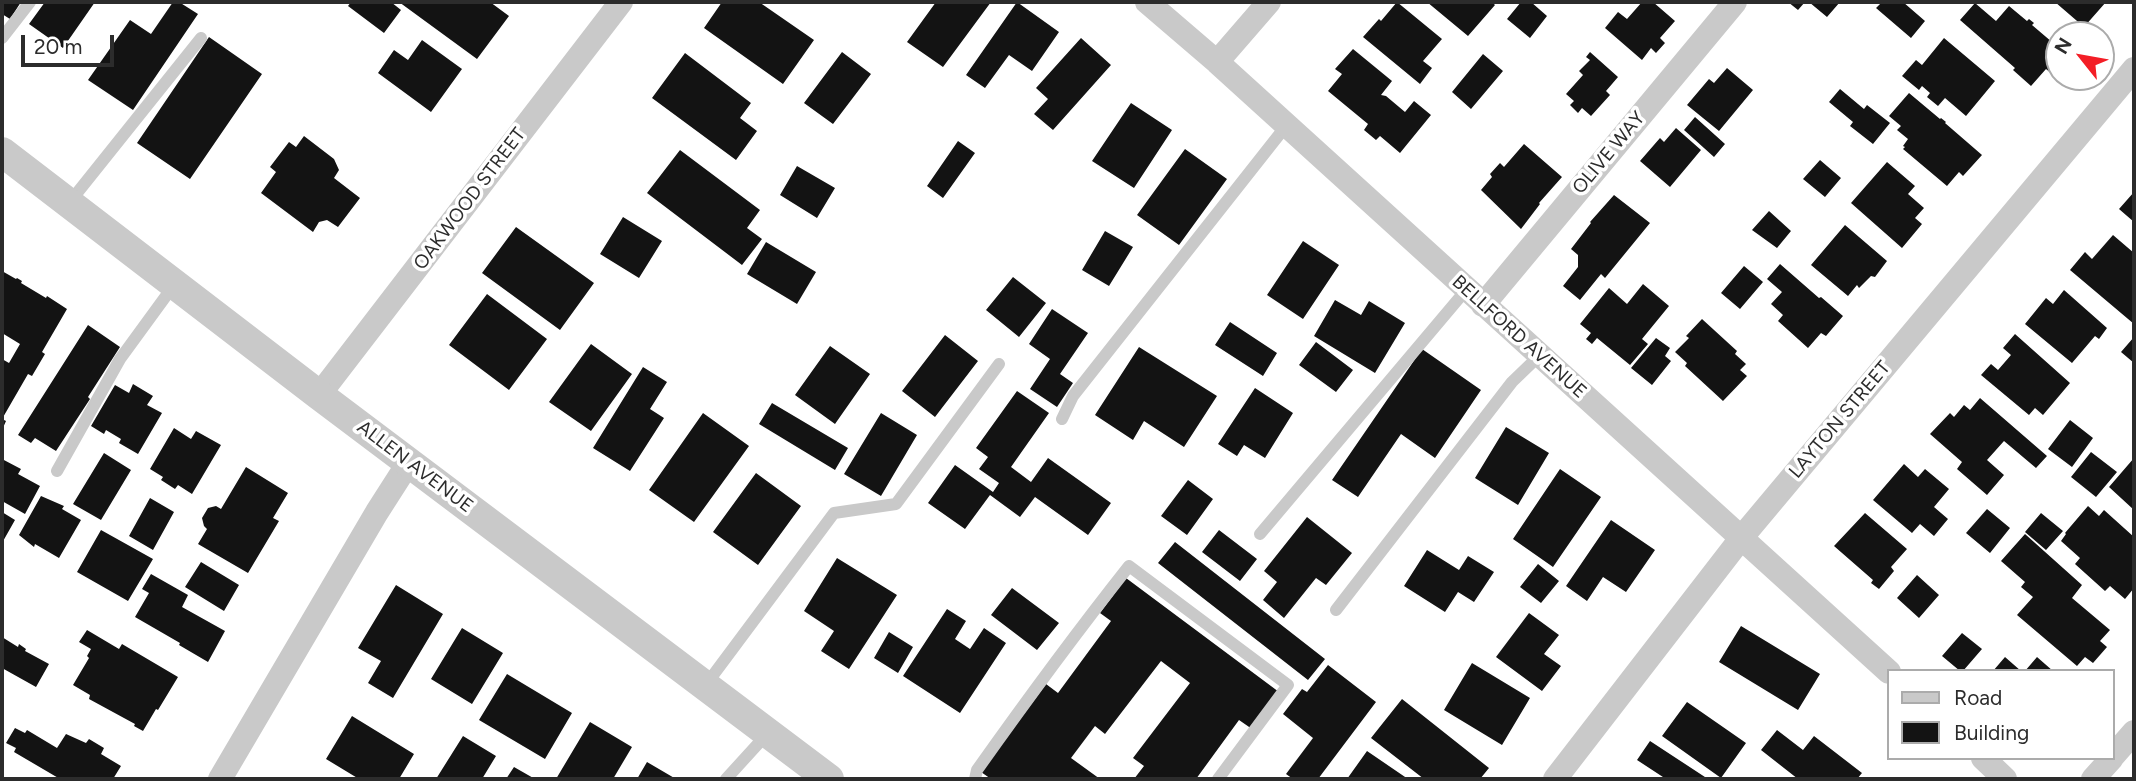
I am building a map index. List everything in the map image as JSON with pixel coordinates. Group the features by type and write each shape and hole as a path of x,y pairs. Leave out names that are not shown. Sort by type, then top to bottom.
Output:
{"street":[{"name":"OAKWOOD STREET","path":"319,396 621,2"},
{"name":"BELLFORD AVENUE","path":"1147,2 1217,62 1888,671"},
{"path":"1217,62 1269,2"},
{"name":"OLIVE WAY","path":"1474,297 1735,2"},
{"name":"LAYTON STREET","path":"1555,779 1742,537 2134,69"},
{"name":"ALLEN AVENUE","path":"2,152 319,396 829,779"},
{"path":"220,779 409,462"},
{"path":"2115,754 2134,732"},
{"path":"1985,760 2005,779"},
{"path":"2094,779 2110,760"}],"lane":[{"path":"2,38 30,2"},
{"path":"69,203 201,38"},
{"path":"1062,419 1073,396 1286,126"},
{"path":"57,471 120,359 174,284"},
{"path":"1260,534 1474,297"},
{"path":"1336,610 1511,382 1539,356"},
{"path":"705,686 834,513 896,504 999,364"},
{"path":"975,779 977,770 1012,721 1129,566 1288,685 1218,779"},
{"path":"726,779 767,733"}],"building":[{"path":"2,2 21,2 10,19 2,14"},
{"path":"45,2 95,2 63,48 29,24"},
{"path":"173,2 179,2 198,14 133,110 88,80 130,20 151,34"},
{"path":"351,2 391,2 401,10 384,33 348,6"},
{"path":"399,2 490,2 509,16 477,59"},
{"path":"722,2 759,2 814,40 783,84 704,28"},
{"path":"936,2 991,2 943,67 907,42"},
{"path":"1017,2 1059,32 1032,71 1009,55 985,88 966,75"},
{"path":"1397,2 1442,39 1423,61 1432,68 1420,84 1363,37"},
{"path":"1427,2 1492,2 1495,5 1468,36"},
{"path":"1521,2 1531,2 1547,16 1530,38 1507,19"},
{"path":"1642,2 1653,2 1675,21 1660,38 1665,43 1656,53 1651,48 1642,60 1605,28 1618,12 1627,19"},
{"path":"1788,2 1805,2 1798,10"},
{"path":"1809,2 1840,2 1827,17"},
{"path":"1882,2 1903,2 1925,21 1911,38 1876,8"},
{"path":"2055,2 2106,2 2089,21 2077,21"},
{"path":"1975,3 1996,21 2009,6 2027,21 2029,19 2034,23 2032,25 2045,36 2045,70 2031,86 2013,70 2015,68 1960,20"},
{"path":"209,37 262,74 190,179 137,143"},
{"path":"1081,38 1111,65 1053,130 1034,114 1048,99 1036,88"},
{"path":"1944,38 1995,81 1966,116 1945,98 1938,106 1927,97 1930,93 1922,86 1919,90 1902,76 1916,60 1922,65"},
{"path":"422,40 462,69 431,112 378,73 394,50 408,60"},
{"path":"1353,49 1392,81 1381,95 1405,112 1414,101 1431,115 1400,153 1380,136 1376,140 1364,130 1368,124 1328,91 1342,74 1335,69"},
{"path":"842,52 871,74 833,124 804,103"},
{"path":"1590,52 1618,77 1606,91 1610,95 1591,116 1582,108 1578,113 1570,105 1574,101 1566,94 1583,75 1579,71 1590,60 1586,57"},
{"path":"685,53 751,103 740,118 757,131 736,160 652,98"},
{"path":"1483,54 1503,71 1471,109 1452,92"},
{"path":"1727,68 1753,90 1719,131 1687,105 1709,79 1714,83"},
{"path":"1840,89 1864,109 1867,105 1890,123 1873,144 1850,126 1853,122 1829,102"},
{"path":"1909,93 1982,155 1963,176 1959,172 1947,186 1903,149 1908,139 1897,130 1901,126 1889,116"},
{"path":"1131,103 1172,130 1134,188 1092,161"},
{"path":"1695,117 1725,144 1714,157 1684,130"},
{"path":"1676,128 1701,150 1670,187 1640,161 1660,138 1664,142"},
{"path":"304,136 334,159 339,170 334,178 360,198 338,227 327,220 319,222 313,232 261,193 276,172 270,167 289,142 296,147"},
{"path":"958,141 975,153 943,198 927,186"},
{"path":"1524,144 1562,177 1521,229 1481,190 1500,163 1504,167"},
{"path":"1185,149 1227,179 1179,245 1137,215"},
{"path":"680,150 760,210 747,228 762,239 742,265 647,193"},
{"path":"1820,160 1841,178 1825,197 1803,179"},
{"path":"1887,162 1915,186 1908,194 1924,208 1915,218 1922,224 1902,248 1851,203"},
{"path":"797,166 835,188 817,218 780,195"},
{"path":"2134,192 2134,222 2119,209"},
{"path":"1614,195 1650,223 1605,278 1601,274 1580,300 1563,286 1578,267 1578,255 1571,249"},
{"path":"1769,211 1791,231 1777,248 1752,230"},
{"path":"623,217 662,241 639,278 600,254"},
{"path":"1845,225 1887,261 1875,277 1871,276 1859,288 1857,285 1848,296 1811,265"},
{"path":"516,227 594,283 560,330 482,273"},
{"path":"1105,231 1133,247 1109,286 1082,270"},
{"path":"2113,235 2134,253 2134,324 2070,270 2085,252 2092,259"},
{"path":"1303,241 1339,265 1303,319 1267,295"},
{"path":"766,242 816,272 797,304 747,274"},
{"path":"1780,264 1843,316 1826,336 1821,333 1808,348 1778,321 1783,315 1771,304 1782,292 1767,279"},
{"path":"1744,266 1763,282 1740,309 1721,293"},
{"path":"2,271 67,309 42,352 45,354 32,376 28,374 2,419 2,359 9,363 20,344 2,333"},
{"path":"1013,277 1046,303 1019,337 986,310"},
{"path":"1643,284 1669,306 1642,339 1648,344 1630,365 1597,338 1592,344 1586,339 1591,333 1580,324 1609,288 1627,304"},
{"path":"2064,290 2107,328 2099,339 2095,336 2072,363 2025,324 2046,298 2053,304"},
{"path":"487,294 547,339 509,390 449,345"},
{"path":"1335,300 1361,315 1369,301 1405,323 1375,373 1314,336"},
{"path":"1052,309 1088,333 1060,374 1073,383 1057,407 1030,389 1050,359 1029,344"},
{"path":"1702,319 1737,351 1735,354 1746,364 1740,370 1747,376 1723,401 1685,366 1687,363 1675,352"},
{"path":"1230,322 1277,353 1263,376 1215,345"},
{"path":"88,325 120,347 56,451 35,438 31,443 18,435"},
{"path":"2015,334 2070,383 2043,415 2035,408 2029,415 1981,375 1991,364 1998,370 2011,355 2003,348"},
{"path":"945,335 978,361 935,417 902,391"},
{"path":"2134,337 2134,363 2121,352"},
{"path":"1656,338 1670,348 1665,356 1671,361 1652,385 1631,368"},
{"path":"1316,342 1353,370 1336,392 1299,365"},
{"path":"591,344 632,374 591,431 549,402"},
{"path":"830,346 870,374 835,424 795,395"},
{"path":"1139,347 1217,396 1184,447 1144,421 1133,440 1095,415"},
{"path":"1422,349 1481,390 1435,458 1401,434 1358,497 1332,480"},
{"path":"643,367 667,382 650,409 664,418 630,471 593,448"},
{"path":"133,384 153,396 147,405 162,413 138,454 119,443 121,439 106,430 104,434 91,426 115,385 129,393"},
{"path":"1255,388 1293,413 1265,458 1244,445 1237,456 1218,444"},
{"path":"1017,391 1049,413 1011,467 1031,482 1048,458 1111,503 1088,535 1035,497 1020,517 990,495 965,529 928,503 955,465 993,492 999,483 979,469 988,457 976,448"},
{"path":"1980,398 2047,456 2036,468 2004,441 1987,460 2004,475 1987,495 1957,469 1962,462 1930,434 1950,413 1954,417 1964,405 1970,410"},
{"path":"772,403 848,448 835,470 759,424"},
{"path":"703,413 749,446 694,522 649,490"},
{"path":"881,413 917,435 881,496 844,474"},
{"path":"2070,420 2093,438 2072,467 2048,449"},
{"path":"1506,427 1549,453 1518,505 1475,478"},
{"path":"174,428 191,439 196,431 221,445 192,494 178,485 175,489 150,469"},
{"path":"2091,452 2117,472 2096,497 2071,477"},
{"path":"104,453 131,470 101,520 73,504"},
{"path":"2134,458 2134,510 2109,487"},
{"path":"2,459 21,469 18,474 40,486 25,514 2,501"},
{"path":"1904,464 1918,477 1925,469 1949,489 1934,507 1948,519 1934,536 1920,524 1912,533 1873,500"},
{"path":"246,467 288,493 273,518 279,521 248,573 198,544 207,529 202,518 208,508 216,506 221,509"},
{"path":"1560,469 1601,497 1553,567 1513,539"},
{"path":"756,473 801,506 758,565 713,532"},
{"path":"1188,480 1213,499 1187,535 1161,516"},
{"path":"41,496 64,506 62,509 81,520 59,558 35,544 34,547 19,535"},
{"path":"150,498 174,512 153,550 129,536"},
{"path":"2088,506 2099,516 2104,510 2134,537 2134,588 2125,599 2110,586 2105,591 2075,564 2080,558 2061,541"},
{"path":"1987,509 2010,528 1990,553 1966,533"},
{"path":"2,512 15,520 2,543"},
{"path":"1865,513 1907,549 1891,567 1894,571 1879,589 1871,583 1873,580 1834,546"},
{"path":"2041,513 2063,531 2046,550 2025,532"},
{"path":"1307,517 1352,553 1326,585 1316,578 1284,618 1263,600 1277,582 1264,571"},
{"path":"1611,520 1655,550 1626,592 1603,577 1587,601 1566,586"},
{"path":"101,530 153,559 128,601 77,572"},
{"path":"1219,530 1257,559 1240,581 1202,552"},
{"path":"2025,534 2082,585 2072,598 2110,630 2100,641 2107,647 2093,663 2085,657 2077,666 2017,615 2033,597 2021,587 2025,582 2001,561"},
{"path":"1175,542 1325,659 1308,680 1158,563"},
{"path":"1427,550 1459,570 1468,556 1494,572 1474,602 1458,592 1445,612 1404,586"},
{"path":"837,558 897,595 849,669 821,651 834,631 804,611"},
{"path":"201,562 239,585 224,611 185,587"},
{"path":"1538,564 1559,581 1541,603 1520,587"},
{"path":"151,574 188,595 182,607 225,631 208,662 135,617 149,593 142,589"},
{"path":"1917,575 1939,595 1919,618 1897,598"},
{"path":"1126,578 1279,692 1252,729 1239,720 1196,779 1134,779 1144,766 1133,758 1190,683 1161,661 1105,734 1095,726 1071,758 1100,779 991,779 981,772 1046,684 1058,693 1111,621 1100,613"},
{"path":"396,585 443,614 393,698 368,683 381,661 358,648"},
{"path":"1012,588 1059,623 1037,650 991,615"},
{"path":"947,609 966,621 955,639 970,649 984,628 1006,643 960,713 903,676"},
{"path":"1529,613 1559,635 1544,654 1561,666 1542,691 1496,657"},
{"path":"1741,626 1820,674 1798,710 1719,662"},
{"path":"462,628 503,653 472,704 431,679"},
{"path":"87,630 119,649 122,644 178,677 143,731 89,699 90,695 73,685 89,658 87,656 91,649 79,642"},
{"path":"889,632 913,647 898,673 874,658"},
{"path":"1962,633 1982,649 1965,669 1958,669 1942,656"},
{"path":"2,637 18,647 19,644 25,651 49,664 36,687 2,668"},
{"path":"2005,657 2019,669 1995,669"},
{"path":"2037,657 2051,669 2027,669"},
{"path":"1472,663 1530,698 1502,745 1444,710"},
{"path":"1328,665 1376,702 1318,779 1293,779 1286,774 1313,738 1283,714 1302,689 1307,692"},
{"path":"507,674 572,713 545,759 479,720"},
{"path":"1402,699 1489,768 1480,779 1424,779 1371,738"},
{"path":"1687,702 1746,743 1721,778 1662,736"},
{"path":"352,716 414,754 399,779 359,779 326,759"},
{"path":"590,722 632,747 613,779 556,779"},
{"path":"15,728 25,733 27,730 57,748 66,734 86,743 89,739 104,748 101,754 121,766 113,779 60,779 14,752 16,748 6,743"},
{"path":"1777,730 1803,750 1814,736 1862,773 1857,779 1798,779 1761,750"},
{"path":"463,736 496,756 482,779 436,779"},
{"path":"1650,741 1708,779 1666,779 1637,760"},
{"path":"1367,751 1408,779 1347,779"},
{"path":"647,762 676,779 637,779"},
{"path":"514,767 535,779 506,779"}]}
